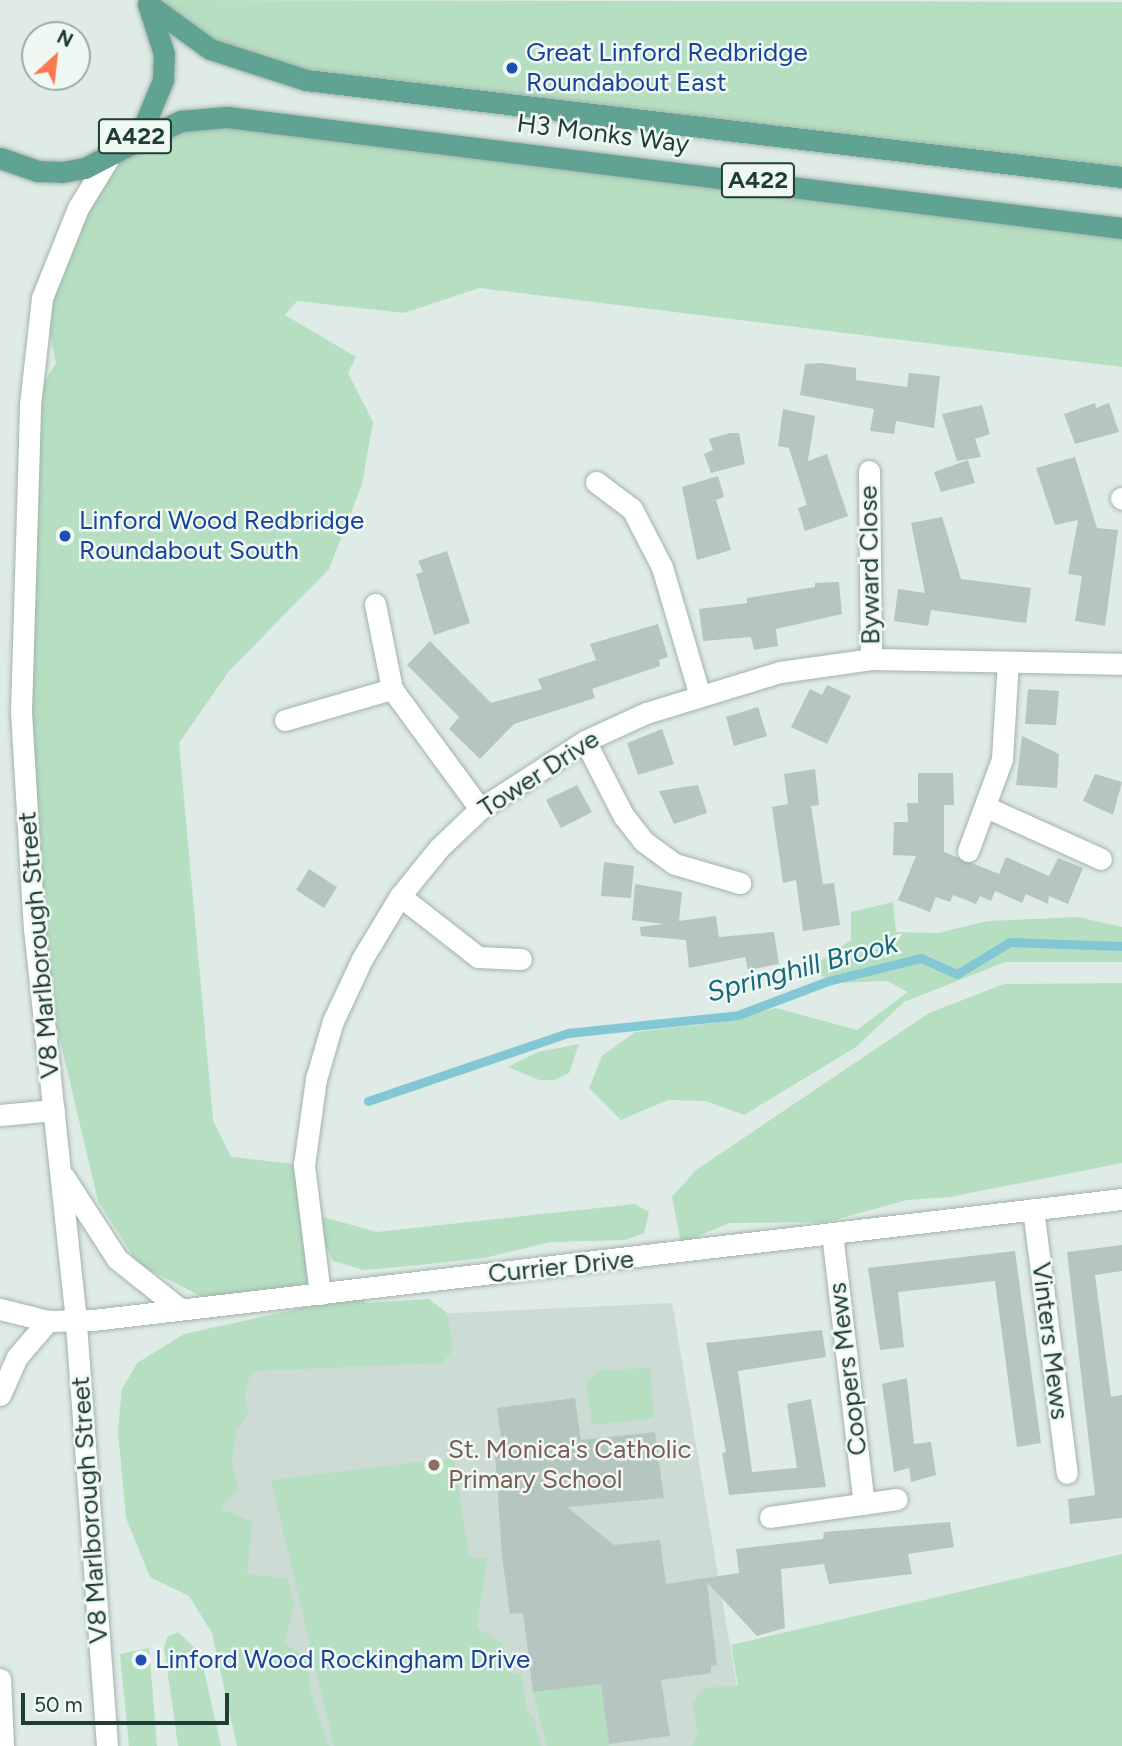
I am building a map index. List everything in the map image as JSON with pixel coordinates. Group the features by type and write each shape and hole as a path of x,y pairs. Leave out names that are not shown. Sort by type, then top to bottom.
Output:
{"main road":[{"name":"H3 Monks Way","path":"146,2 210,49 306,80 1122,177"},
{"name":"A422","path":"0,158 37,171 62,172 116,153 143,128 163,80 162,41 146,2"},
{"name":"H3 Monks Way","path":"116,153 181,121 227,117 1122,228"}],"street":[{"name":"V8 Marlborough Street","path":"107,1739 76,1321 34,930 22,712 30,405 42,299 78,208 116,153"},
{"name":"Byward Close","path":"869,471 871,659"},
{"path":"596,482 632,509 662,567 701,696"},
{"path":"375,604 392,689 481,809"},
{"name":"Tower Drive","path":"320,1294 304,1166 316,1079 333,1021 362,959 400,896 439,848 481,809 585,741 646,713 780,672 871,659 1122,664"},
{"path":"968,851 1002,759 1008,662"},
{"path":"285,720 392,689"},
{"path":"585,741 624,816 643,841 675,864 740,883"},
{"path":"986,807 1101,859"},
{"path":"400,896 478,957 521,959"},
{"path":"0,1115 54,1110"},
{"path":"61,1172 117,1259 180,1309"},
{"name":"Currier Drive","path":"0,1309 48,1321 76,1321 1122,1199"},
{"name":"Vinters Mews","path":"1033,1209 1067,1473"},
{"name":"Coopers Mews","path":"832,1233 864,1504"},
{"path":"0,1395 17,1357 48,1321"},
{"path":"770,1517 897,1499"},
{"path":"0,1679 3,1740"}],"shaded area":[{"name":"St. Monica's Catholic Primary School","path":"672,1303 742,1716 721,1746 253,1746 230,1602 173,1560 233,1323"}],"green space":[{"path":"144,0 1122,2 1122,177 269,71"},
{"path":"181,121 1122,228 1122,367 479,288 404,313 297,301 285,315 356,357 348,373 373,422 362,484 329,569 229,671 179,743 213,1120 231,1157 304,1165 320,1294 218,1305 138,1264 98,1201 34,930 21,712 30,405 56,363 42,298 108,159"},
{"path":"893,902 896,932 938,933 987,921 1078,917 1122,927 1122,962 1005,962 904,1002 856,1047 744,1115 706,1101 668,1100 621,1120 589,1088 602,1056 635,1032 714,1023 776,1008 857,1030 908,992 887,981 837,983 808,969 851,940 851,912"},
{"path":"1122,983 1122,1163 950,1197 907,1200 827,1222 730,1223 681,1243 672,1197 696,1170 929,1013 1004,984"},
{"path":"579,1044 569,1073 555,1080 539,1080 508,1067 538,1052"},
{"path":"635,1204 649,1212 644,1233 625,1240 550,1242 484,1258 364,1270 333,1261 319,1231 323,1217 377,1232"},
{"path":"357,1296 366,1303 429,1299 447,1313 453,1350 442,1363 252,1371 244,1392 248,1413 236,1431 232,1460 238,1489 220,1508 252,1522 247,1574 287,1578 295,1604 284,1643 309,1659 309,1686 329,1746 237,1746 212,1633 189,1596 150,1577 126,1518 118,1431 122,1389 137,1363 184,1334"},
{"path":"650,1368 654,1418 592,1425 586,1383 600,1370"},
{"path":"454,1458 469,1558 487,1557 477,1628 502,1643 512,1674 521,1673 526,1709 534,1719 541,1746 334,1746 271,1480"},
{"path":"1122,1554 1122,1746 692,1746 698,1735 692,1704 704,1688 738,1686 731,1645"},
{"path":"178,1632 200,1653 221,1746 178,1746 164,1647 167,1637"},
{"path":"149,1648 157,1746 129,1746 120,1654"},
{"path":"601,1683 609,1746 547,1746 533,1692"}],"building":[{"path":"821,363 856,368 856,380 907,387 909,373 940,376 934,428 896,421 894,434 870,431 874,409 800,395 805,364"},
{"path":"1095,403 1096,408 1109,403 1119,432 1075,444 1064,414"},
{"path":"982,405 990,434 975,439 981,457 957,461 942,414"},
{"path":"783,409 815,416 808,461 827,454 848,516 805,531 798,508 807,505 789,448 778,446"},
{"path":"739,433 745,464 711,473 704,454 713,450 709,439"},
{"path":"1075,457 1097,528 1118,530 1105,626 1075,621 1082,576 1068,574 1078,520 1055,525 1036,468"},
{"path":"968,460 975,483 941,492 934,472"},
{"path":"718,476 724,497 716,500 731,550 697,560 682,487"},
{"path":"942,517 961,579 1031,588 1026,623 931,610 928,626 894,621 898,589 925,593 911,523"},
{"path":"447,551 470,623 434,635 416,574 423,572 418,561"},
{"path":"839,582 842,614 776,629 778,646 754,650 751,637 703,641 699,609 747,603 747,598 815,587 815,583"},
{"path":"658,624 668,657 659,660 660,666 592,689 595,698 514,724 480,759 449,729 459,717 407,665 430,641 491,703 542,689 538,679 596,660 590,644"},
{"path":"827,685 851,696 827,744 791,727 810,689 822,695"},
{"path":"1028,689 1059,691 1056,725 1025,724"},
{"path":"758,707 767,736 734,746 726,717"},
{"path":"662,729 674,764 638,775 627,743"},
{"path":"1022,736 1059,754 1057,788 1016,785"},
{"path":"815,769 819,805 811,806 823,884 834,883 840,925 803,931 796,880 783,883 772,807 788,804 784,774"},
{"path":"918,773 953,773 954,805 944,805 944,852 999,874 1006,857 1049,876 1058,858 1083,868 1068,904 1049,896 1048,904 1026,894 1022,903 995,891 991,901 980,896 976,904 953,895 950,902 936,897 930,912 898,900 916,856 893,855 894,822 908,822 907,803 918,803"},
{"path":"1095,774 1122,782 1113,815 1083,801"},
{"path":"577,785 592,812 561,828 546,800"},
{"path":"698,785 707,813 674,824 659,791"},
{"path":"604,862 634,866 631,898 601,896"},
{"path":"309,869 337,887 324,908 296,890"},
{"path":"635,884 682,892 679,921 716,916 719,937 774,932 779,964 748,970 745,957 689,968 686,940 641,936 640,927 664,924 632,920"},
{"path":"1122,1245 1122,1271 1095,1275 1111,1397 1122,1395 1122,1518 1070,1524 1068,1499 1095,1495 1067,1252"},
{"path":"1015,1251 1041,1443 1017,1447 995,1281 898,1292 904,1347 880,1350 868,1268"},
{"path":"822,1330 826,1357 738,1371 752,1472 797,1468 787,1404 811,1399 826,1487 729,1495 722,1453 726,1452 706,1343"},
{"path":"907,1378 914,1444 931,1442 936,1475 911,1482 909,1468 894,1472 882,1384"},
{"name":"St. Monica's Catholic Primary School","path":"575,1398 581,1440 655,1432 664,1498 567,1507 614,1545 660,1540 666,1584 739,1573 736,1549 823,1539 824,1532 950,1522 954,1547 908,1554 912,1574 829,1584 824,1564 781,1569 785,1628 757,1636 707,1582 717,1665 711,1666 711,1673 661,1680 670,1736 609,1744 601,1684 533,1692 523,1613 510,1614 502,1556 495,1452 503,1451 497,1408"}],"waterway":[{"name":"Springhill Brook","path":"368,1101 568,1033 738,1015 828,981 921,958 957,974 1010,942 1122,946"}],"place":[{"name":"Great Linford Redbridge Roundabout East","path":"512,68"},
{"name":"Linford Wood Redbridge Roundabout South","path":"65,536"},
{"name":"St. Monica's Catholic Primary School","path":"434,1465"},
{"name":"Linford Wood Rockingham Drive","path":"141,1660"}]}
